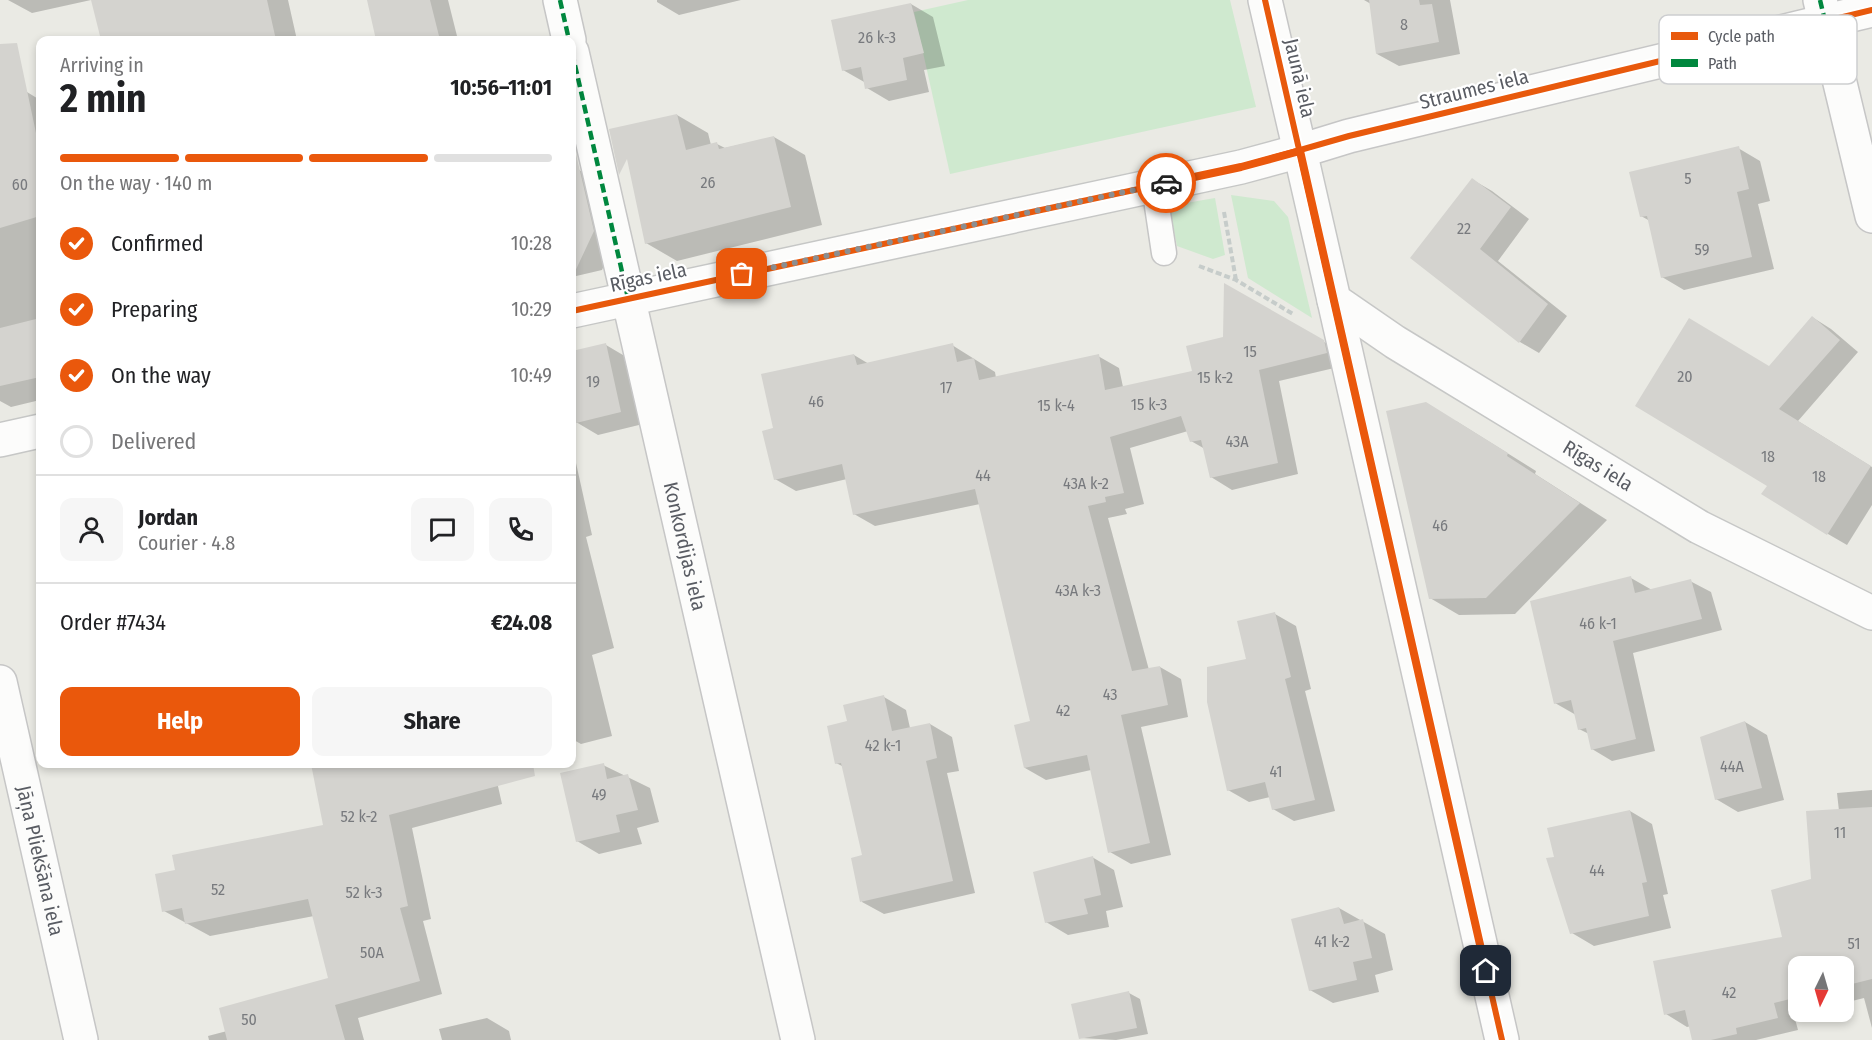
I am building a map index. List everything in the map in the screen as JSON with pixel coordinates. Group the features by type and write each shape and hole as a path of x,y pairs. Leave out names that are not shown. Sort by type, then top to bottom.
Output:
{"street":[{"path":"560,0 568,36"},
{"name":"Jaunā iela","path":"1265,0 1502,1040"},
{"name":"Straumes iela","path":"1803,15 1822,10 1872,10"},
{"name":"Straumes iela","path":"1084,201 1241,167 1659,53"},
{"name":"Konkordijas iela","path":"576,70 798,1040"},
{"path":"1840,84 1872,216"},
{"name":"Rīgas iela","path":"576,310 1084,201"},
{"name":"Rīgas iela","path":"1334,300 1395,342 1699,527 1872,613"},
{"path":"0,440 36,432"},
{"name":"Jāņa Pliekšāna iela","path":"0,682 81,1040"}],"lane":[{"path":"1154,186 1164,253"}],"path":[{"path":"1164,253 1236,280 1311,325 1346,352"}],"green space":[{"path":"968,0 1230,0 1256,107 950,174 914,12"},
{"path":"1231,195 1274,201 1288,217 1312,318 1248,278"},
{"path":"1215,198 1225,255 1213,259 1177,246 1169,206"}],"building":[{"path":"91,0 267,0 275,36 100,36"},
{"path":"367,0 430,0 439,36 375,36"},
{"path":"1369,0 1419,0 1420,5 1432,4 1439,42 1376,54"},
{"path":"911,3 924,53 903,58 907,80 865,89 861,67 842,71 831,20"},
{"path":"17,43 36,133 36,217 0,228 0,44"},
{"path":"677,114 686,150 717,142 719,149 774,136 791,207 645,244 627,159 619,175 609,129"},
{"path":"1739,146 1749,189 1737,192 1752,257 1661,278 1647,216 1640,217 1629,172"},
{"path":"576,154 594,231 576,269"},
{"path":"1472,178 1511,207 1480,249 1548,304 1519,343 1410,258"},
{"path":"1224,283 1324,340 1327,353 1259,370 1278,463 1210,478 1201,440 1190,442 1181,416 1110,437 1124,493 1105,497 1106,502 1088,506 1132,671 1160,666 1168,705 1121,715 1150,843 1108,853 1087,755 1024,768 1014,725 1030,721 975,489 853,515 842,464 774,480 762,431 773,428 761,374 854,354 857,365 953,343 957,362 974,358 979,380 1099,354 1105,390 1192,371 1186,346 1223,337"},
{"path":"1812,316 1840,340 1779,409 1871,466 1827,535 1761,494 1767,486 1635,406 1689,318 1769,366"},
{"path":"36,319 36,378 0,386 0,328"},
{"path":"606,343 621,412 576,423 576,350"},
{"path":"1426,402 1508,453 1507,456 1580,503 1486,598 1429,599 1386,411"},
{"path":"1631,576 1635,593 1691,579 1702,619 1613,641 1636,739 1591,750 1586,728 1578,730 1571,700 1554,704 1530,601"},
{"path":"1275,612 1291,677 1285,679 1315,800 1272,810 1265,782 1227,791 1207,702 1207,667 1246,659 1237,621"},
{"path":"884,695 892,731 930,723 937,758 926,761 953,881 860,902 851,858 862,855 841,763 835,764 827,726 847,721 843,705"},
{"path":"1745,721 1762,788 1715,800 1700,737"},
{"path":"604,763 607,779 628,774 638,810 616,815 620,832 576,842 560,773"},
{"path":"312,768 534,768 535,776 389,815 408,906 400,908 420,981 335,1005 345,1040 227,1040 219,1008 328,978 308,899 185,924 182,908 162,912 155,874 175,870 172,855 323,825"},
{"path":"1872,807 1872,979 1854,984 1854,956 1788,956 1788,1000 1774,1003 1778,1018 1736,1028 1737,1034 1711,1040 1692,1040 1685,1010 1664,1015 1653,961 1782,937 1771,890 1811,879 1806,811"},
{"path":"1630,810 1647,882 1642,883 1649,916 1570,934 1546,858 1554,857 1547,828"},
{"path":"1093,856 1101,895 1084,899 1088,914 1045,923 1033,872"},
{"path":"1339,907 1344,924 1363,919 1372,958 1353,962 1357,980 1309,991 1291,919"},
{"path":"1129,991 1137,1028 1079,1039 1071,1004"}],"marked path":[{"path":"560,0 568,36"},
{"path":"1820,0 1824,15"},
{"path":"576,70 628,298"}],"cycle path":[{"path":"1265,0 1502,1040"},
{"path":"1851,15 1872,10"},
{"path":"576,310 1241,167 1349,136 1659,61"}],"way so far":[{"path":"742,274 1166,183"}],"route":[{"path":"1166,183 1241,167 1300,151 1486,971"}]}
